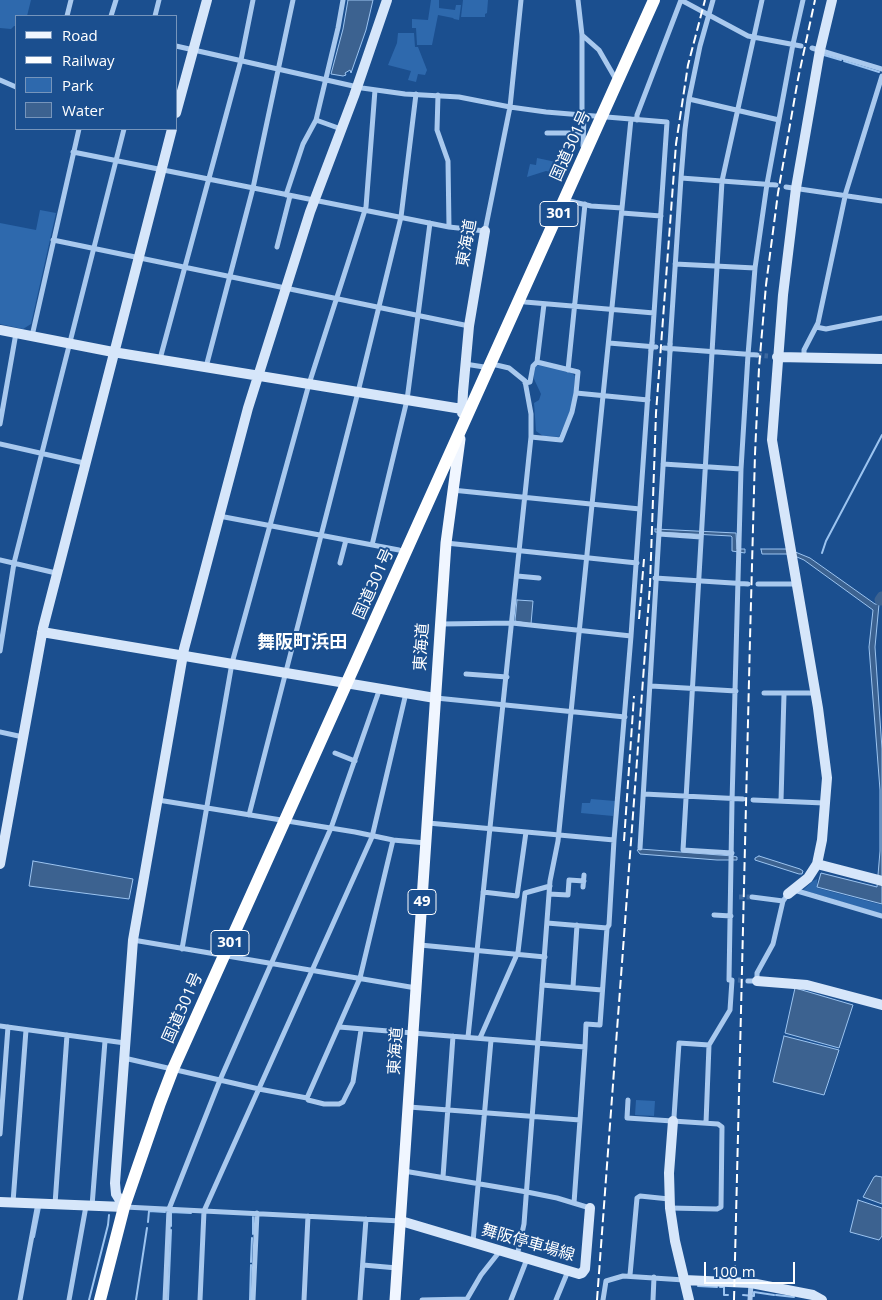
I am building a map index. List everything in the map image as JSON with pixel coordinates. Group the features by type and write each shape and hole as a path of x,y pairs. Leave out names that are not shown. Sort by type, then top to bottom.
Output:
{"highway":[{"name":"国道301号","path":"100,1300 124,1207 173,1069 406,553 462,427 466,410 520,300 654,0"}],"main road":[{"name":"東海道","path":"395,1300 446,543 462,427"}],"street":[{"path":"67,15 71,0"},
{"path":"111,15 116,0"},
{"path":"155,15 159,0"},
{"path":"178,106 207,0"},
{"path":"160,360 241,60 253,0"},
{"path":"206,367 253,188 293,0"},
{"path":"277,247 288,195 303,144 316,120 343,0"},
{"path":"124,1207 116,1194 114,1183 133,940 182,657 258,376 314,200 342,129 387,0"},
{"name":"東海道","path":"466,410 465,364 469,326 485,231 510,107 521,0"},
{"path":"578,0 582,35 583,146 588,149"},
{"path":"511,1300 522,1257 549,894 558,835 622,211 634,119 681,0 748,36 801,46"},
{"path":"640,848 651,686 655,578 681,178 689,99 708,14 713,0"},
{"path":"731,856 683,850 722,181 762,0"},
{"path":"706,1123 709,1045 730,1010 735,980 729,980 741,469 755,268 767,184 803,0"},
{"path":"832,0 816,49 791,188 786,261 772,356 772,444 815,694 826,773 825,804 822,840 817,864 808,878 788,895 773,944 753,981 807,985 882,1005"},
{"path":"582,35 599,50 614,76 619,78"},
{"path":"178,46 375,90 459,97 510,107 667,122 653,346 609,925 607,928 600,1025 586,1024 574,1203"},
{"path":"816,49 882,70"},
{"path":"804,357 804,350 816,327 845,196 882,76"},
{"path":"0,80 15,86"},
{"path":"182,949 232,663 310,384 366,210 375,90"},
{"path":"249,815 401,218 416,94"},
{"path":"438,96 438,134 448,165 449,227"},
{"path":"689,99 779,120"},
{"path":"316,120 342,129"},
{"path":"32,336 78,130"},
{"path":"0,651 14,563 124,130"},
{"path":"0,864 42,632 172,130"},
{"path":"547,132 583,133"},
{"path":"73,152 401,218 449,227 485,231"},
{"path":"681,178 776,185"},
{"path":"791,188 882,201"},
{"path":"565,200 571,203 661,216"},
{"path":"568,370 585,204"},
{"path":"372,545 407,400 430,223"},
{"path":"53,240 469,326"},
{"path":"675,264 755,268"},
{"path":"520,300 544,304 654,313"},
{"path":"526,383 530,382 533,366 537,362 544,304"},
{"path":"816,327 826,329 882,318"},
{"path":"0,330 113,352 466,410"},
{"path":"0,424 16,333"},
{"path":"608,343 653,346"},
{"path":"664,348 757,355"},
{"path":"772,356 882,359"},
{"path":"531,437 561,440 572,412 578,372 537,362"},
{"path":"465,364 509,368 522,378 526,383 531,420 520,551 468,1037"},
{"path":"576,393 648,400"},
{"path":"0,444 84,464"},
{"path":"663,464 741,469"},
{"path":"452,490 640,509"},
{"path":"219,516 399,550 406,553"},
{"path":"659,532 702,534"},
{"path":"340,562 346,540"},
{"path":"446,543 637,563"},
{"path":"0,560 56,573"},
{"path":"517,576 539,578"},
{"path":"655,578 748,584"},
{"path":"758,584 797,584"},
{"path":"440,624 512,623 632,636"},
{"path":"42,632 435,698 625,717"},
{"path":"466,674 507,677"},
{"path":"651,686 736,692"},
{"path":"165,1300 169,1209 220,1080 332,828 380,688"},
{"path":"200,1300 204,1211 372,836 406,693"},
{"path":"764,693 815,694"},
{"path":"781,801 784,694"},
{"path":"0,732 23,737"},
{"path":"335,753 355,761"},
{"path":"644,794 743,799"},
{"path":"157,800 285,820 393,840 426,843"},
{"path":"752,800 825,804"},
{"path":"427,823 614,840"},
{"path":"484,892 517,896 526,832"},
{"path":"307,1098 360,978 393,840"},
{"path":"817,864 879,880"},
{"path":"549,894 568,895 569,880 584,878 583,887"},
{"path":"480,1038 518,954 525,893 550,886"},
{"path":"752,897 788,895 882,916"},
{"path":"731,896 739,897"},
{"path":"714,915 731,916"},
{"path":"547,923 607,928"},
{"path":"572,987 577,926"},
{"path":"133,940 416,988"},
{"path":"419,945 544,957"},
{"path":"542,985 602,990"},
{"path":"0,1026 125,1043"},
{"path":"0,1134 8,1027"},
{"path":"339,1027 584,1047"},
{"path":"13,1202 26,1030"},
{"path":"124,1058 258,1089 307,1098 308,1100 324,1104 339,1104 343,1102 353,1082 362,1030"},
{"path":"54,1204 67,1035"},
{"path":"443,1177 453,1036"},
{"path":"69,1300 89,1206 105,1040"},
{"path":"473,1242 491,1040"},
{"path":"689,1300 675,1241 669,1204 673,1119 679,1044 709,1045"},
{"path":"628,1100 627,1118 673,1119 720,1124 723,1128 720,1207 717,1209 669,1204 640,1196 636,1198 630,1276"},
{"path":"409,1107 580,1120"},
{"path":"404,1170 527,1192 590,1208"},
{"path":"0,1202 401,1221"},
{"path":"20,1300 38,1203"},
{"name":"舞阪停車場線","path":"401,1221 579,1274 585,1269 590,1208"},
{"path":"253,1300 257,1213"},
{"path":"304,1300 308,1216"},
{"path":"360,1300 366,1219"},
{"path":"422,1300 467,1299 481,1275 500,1251"},
{"path":"363,1265 398,1268"},
{"path":"556,1300 568,1271"},
{"path":"603,1300 606,1281 630,1276 684,1280 750,1293 813,1295 822,1300"},
{"path":"653,1300 654,1278"}],"green space":[{"path":"0,0 31,0 27,15 15,15 15,26 11,29 0,28"},
{"path":"431,0 439,0 439,8 455,10 456,5 461,5 459,20 438,15 432,45 417,45 416,28 412,28 412,19 428,20"},
{"path":"463,0 488,0 485,17 461,17"},
{"path":"398,33 414,33 415,47 418,47 427,70 425,75 418,74 416,82 408,80 411,71 388,65 397,43"},
{"path":"537,158 556,162 555,168 551,172 546,171 527,177 530,164 536,165"},
{"path":"40,210 56,213 31,324 23,329 0,324 0,223 36,230"},
{"path":"540,364 571,372 575,376 570,412 559,437 543,436 536,431 534,403 539,400 541,394 534,379 534,374 535,367"},
{"path":"591,799 615,801 613,816 581,813 582,803 590,803"},
{"path":"817,879 817,888 882,905 882,914 803,890"},
{"path":"636,1100 655,1101 654,1116 635,1115"}],"water":[{"path":"348,0 373,0 366,30 351,73 350,70 343,76 331,74 343,29"},
{"path":"655,529 736,533 737,549 745,549 745,553 732,551 731,536 655,532"},
{"path":"761,549 788,549 810,558 875,604 879,604 875,647 882,749 882,904 817,887 821,873 877,887 880,851 880,790 869,647 873,610 804,560 790,554 762,554"},
{"path":"517,600 533,601 531,624 515,621"},
{"path":"637,850 733,856 737,857 737,860 640,854"},
{"path":"759,856 800,869 803,871 802,874 755,860"},
{"path":"33,861 133,879 129,899 29,886"},
{"path":"795,988 853,1005 839,1048 785,1033"},
{"path":"784,1036 839,1050 824,1095 773,1082"},
{"path":"876,1176 882,1177 882,1204 863,1197"},
{"path":"858,1200 882,1208 882,1236 879,1240 850,1232"}],"waterway":[{"path":"824,55 841,60"},
{"path":"844,61 879,72"},
{"path":"822,553 826,541 882,435"},
{"path":"34,1237 40,1207"},
{"path":"148,1222 149,1211 165,1212"},
{"path":"171,1212 191,1213"},
{"path":"171,1213 171,1226"},
{"path":"89,1300 109,1215"},
{"path":"253,1217 253,1234"},
{"path":"136,1300 147,1228"},
{"path":"168,1300 171,1230"},
{"path":"251,1262 252,1238"},
{"path":"250,1300 251,1265"},
{"path":"698,1286 717,1287"},
{"path":"720,1287 724,1287 724,1295 728,1295"},
{"path":"743,1295 754,1296 754,1292 774,1295"},
{"path":"776,1295 794,1297"}],"tunnel":[{"path":"757,355 768,356"},
{"path":"739,897 752,897"},
{"path":"738,980 748,981"}],"railway":[{"path":"597,1300 650,585 656,413 676,144 688,65 705,0"},
{"path":"734,1300 750,639 759,368 766,285 778,193 798,79 815,0"},
{"path":"639,619 644,559"},
{"path":"624,841 634,696"}],"district":[{"name":"舞阪町浜田","path":"302,643"}]}
